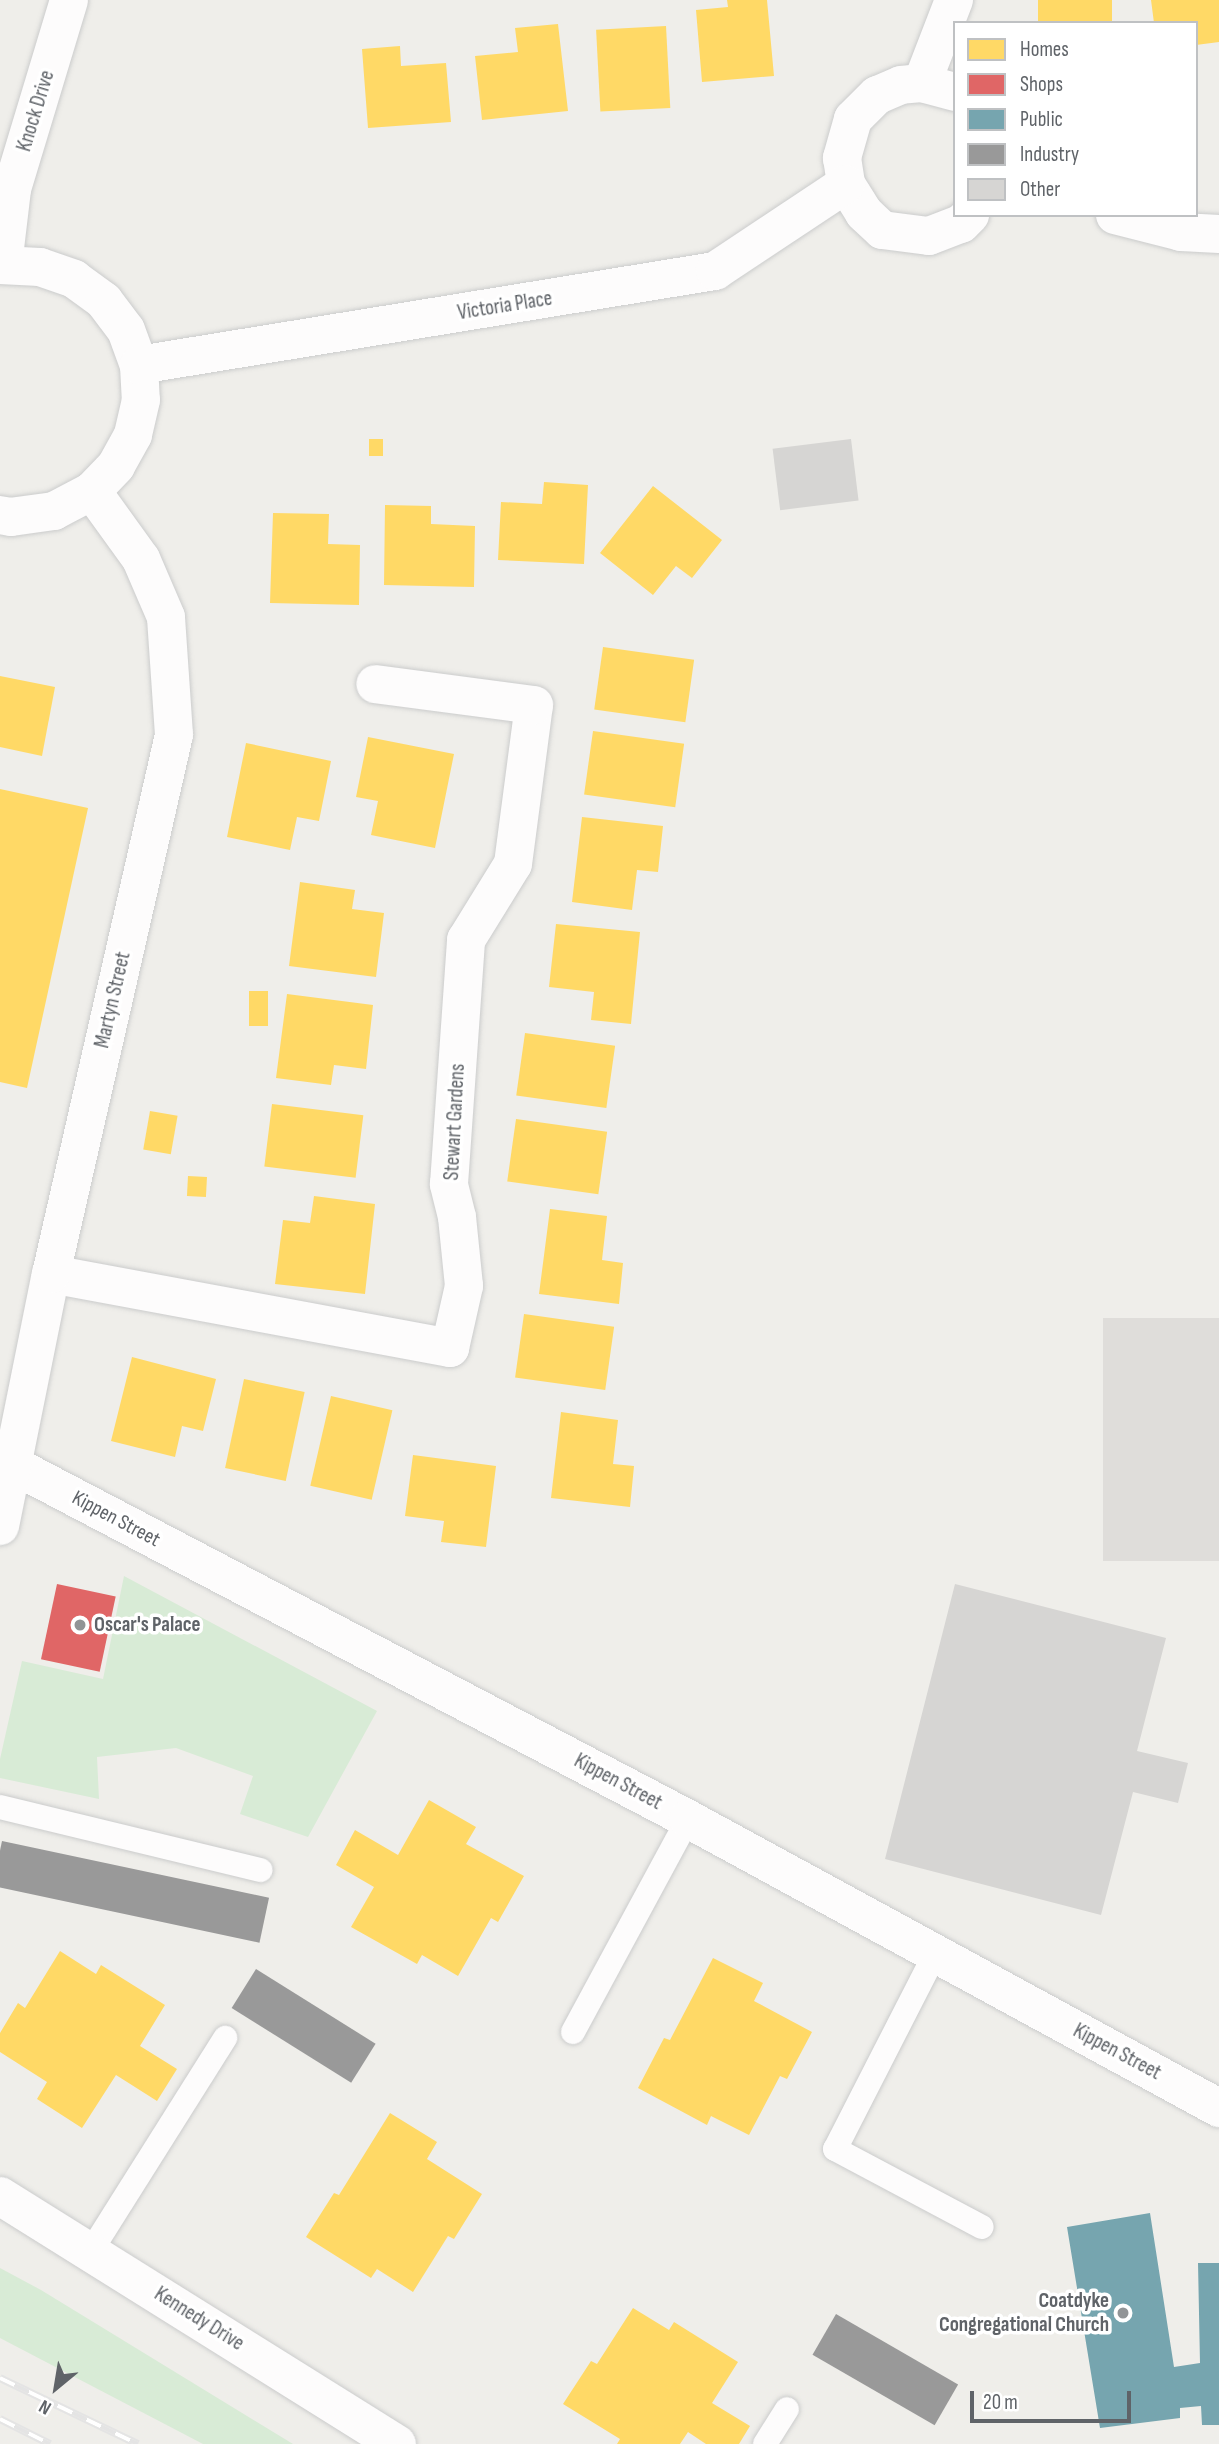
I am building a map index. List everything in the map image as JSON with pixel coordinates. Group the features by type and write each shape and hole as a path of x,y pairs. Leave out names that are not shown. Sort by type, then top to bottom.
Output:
{"street":[{"name":"Knock Drive","path":"2,265 12,189 69,0"},
{"path":"954,0 939,87 901,85 877,95 853,120 844,144 846,184 864,213 882,230 929,236 961,223 968,217"},
{"name":"Victoria Place","path":"139,365 715,271 846,184"},
{"path":"1123,217 1181,232 1219,234"},
{"path":"0,514 11,517 54,511 92,491 117,466 133,435 141,400 139,365 126,330 104,301 75,279 40,267 2,265"},
{"name":"Martyn Street","path":"0,1526 51,1274 174,735 166,617 141,559 92,491"},
{"name":"Stewart Gardens","path":"51,1274 450,1348 464,1286 457,1217 449,1184 466,940 513,864 534,705 375,684"},
{"name":"Kippen Street","path":"13,1465 688,1819 1219,2108"},
{"name":"Kennedy Drive","path":"0,2196 397,2444"}],"lane":[{"path":"0,1807 260,1870"},
{"path":"573,2032 688,1819"},
{"path":"935,1954 835,2149 982,2227"},
{"path":"91,2251 225,2038"},
{"path":"765,2444 787,2409"}],"shaded area":[{"path":"1103,1318 1219,1318 1219,1561 1103,1561"}],"green space":[{"path":"124,1576 377,1711 308,1837 240,1814 253,1776 176,1748 97,1757 99,1799 0,1778 0,1759 22,1661 103,1679"},
{"path":"0,2268 41,2290 293,2444 203,2444 0,2338"}],"building: Homes":[{"path":"727,0 767,0 774,76 702,82 696,10 728,7"},
{"path":"1038,0 1112,0 1112,21 1038,21"},
{"path":"1151,0 1219,0 1219,42 1198,45 1198,21 1154,21"},
{"path":"558,24 568,111 482,120 475,56 518,52 515,28"},
{"path":"666,26 670,108 600,112 596,30"},
{"path":"400,46 401,66 446,63 451,122 368,128 362,49"},
{"path":"369,439 383,439 383,456 369,456"},
{"path":"544,482 588,485 584,564 498,560 501,502 542,504"},
{"path":"653,486 722,540 692,578 676,566 653,595 600,553"},
{"path":"385,505 431,506 431,524 475,526 474,587 384,585"},
{"path":"273,513 329,514 328,544 360,545 359,605 270,603"},
{"path":"603,647 694,660 685,722 594,709"},
{"path":"0,676 55,687 42,756 0,747"},
{"path":"593,731 684,744 675,807 584,794"},
{"path":"368,737 454,754 435,848 371,835 378,801 356,797"},
{"path":"246,743 331,761 319,821 297,817 290,850 227,837"},
{"path":"0,789 88,808 27,1088 0,1082"},
{"path":"582,817 663,826 658,872 637,870 632,910 572,902"},
{"path":"300,882 355,890 352,909 384,913 376,977 289,966"},
{"path":"556,924 640,932 631,1024 591,1020 594,992 549,987"},
{"path":"249,991 268,991 268,1026 249,1026"},
{"path":"287,994 373,1005 366,1069 334,1065 331,1085 276,1078"},
{"path":"525,1033 615,1046 606,1108 516,1095"},
{"path":"272,1104 363,1115 356,1178 264,1167"},
{"path":"150,1111 178,1116 171,1154 143,1149"},
{"path":"516,1119 607,1132 598,1194 507,1181"},
{"path":"188,1176 207,1177 206,1197 187,1196"},
{"path":"314,1196 375,1204 365,1294 275,1284 283,1220 310,1223"},
{"path":"550,1209 607,1216 602,1260 623,1263 619,1304 539,1294"},
{"path":"524,1314 614,1327 605,1390 515,1377"},
{"path":"132,1357 216,1379 203,1431 182,1426 175,1457 111,1441"},
{"path":"244,1379 305,1392 286,1481 225,1468"},
{"path":"331,1396 392,1410 372,1500 310,1486"},
{"path":"561,1412 618,1420 613,1464 634,1466 630,1507 551,1498"},
{"path":"413,1455 496,1466 486,1547 441,1542 444,1521 405,1516"},
{"path":"429,1800 476,1827 466,1844 524,1876 498,1922 491,1918 458,1976 422,1955 417,1964 351,1927 374,1887 336,1865 355,1830 398,1855"},
{"path":"60,1951 96,1974 101,1965 165,2005 140,2046 177,2069 157,2101 116,2075 82,2128 37,2099 47,2082 0,2052 0,2033 18,2003 25,2008"},
{"path":"713,1958 763,1983 754,2001 812,2032 787,2079 780,2076 749,2135 711,2116 707,2125 638,2088 664,2038 670,2040"},
{"path":"390,2113 437,2142 427,2159 482,2194 454,2239 448,2236 413,2292 377,2269 371,2278 306,2237 334,2193 339,2195"},
{"path":"633,2308 669,2330 674,2322 738,2362 712,2403 750,2426 739,2444 706,2444 688,2432 680,2444 617,2444 620,2439 563,2404 591,2361 597,2364"}],"building: Shops":[{"path":"57,1584 116,1596 100,1672 41,1659"}],"building: Public":[{"name":"Coatdyke Congregational Church","path":"1150,2213 1174,2367 1200,2363 1198,2263 1219,2263 1219,2425 1202,2425 1201,2406 1180,2408 1180,2418 1100,2428 1067,2227"}],"building: Industry":[{"path":"2,1841 269,1898 259,1943 0,1888"},
{"path":"256,1969 376,2044 351,2083 232,2008"},
{"path":"836,2314 958,2384 935,2425 812,2355"}],"building: Other":[{"path":"851,439 859,501 780,510 773,449"},
{"path":"955,1584 1166,1638 1137,1751 1188,1763 1178,1803 1133,1792 1101,1915 885,1859"}],"railway":[{"path":"0,2378 138,2444"},
{"path":"0,2419 50,2444"}],"place":[{"name":"Oscar's Palace","path":"80,1625"},
{"name":"Coatdyke Congregational Church","path":"1123,2313"}]}
